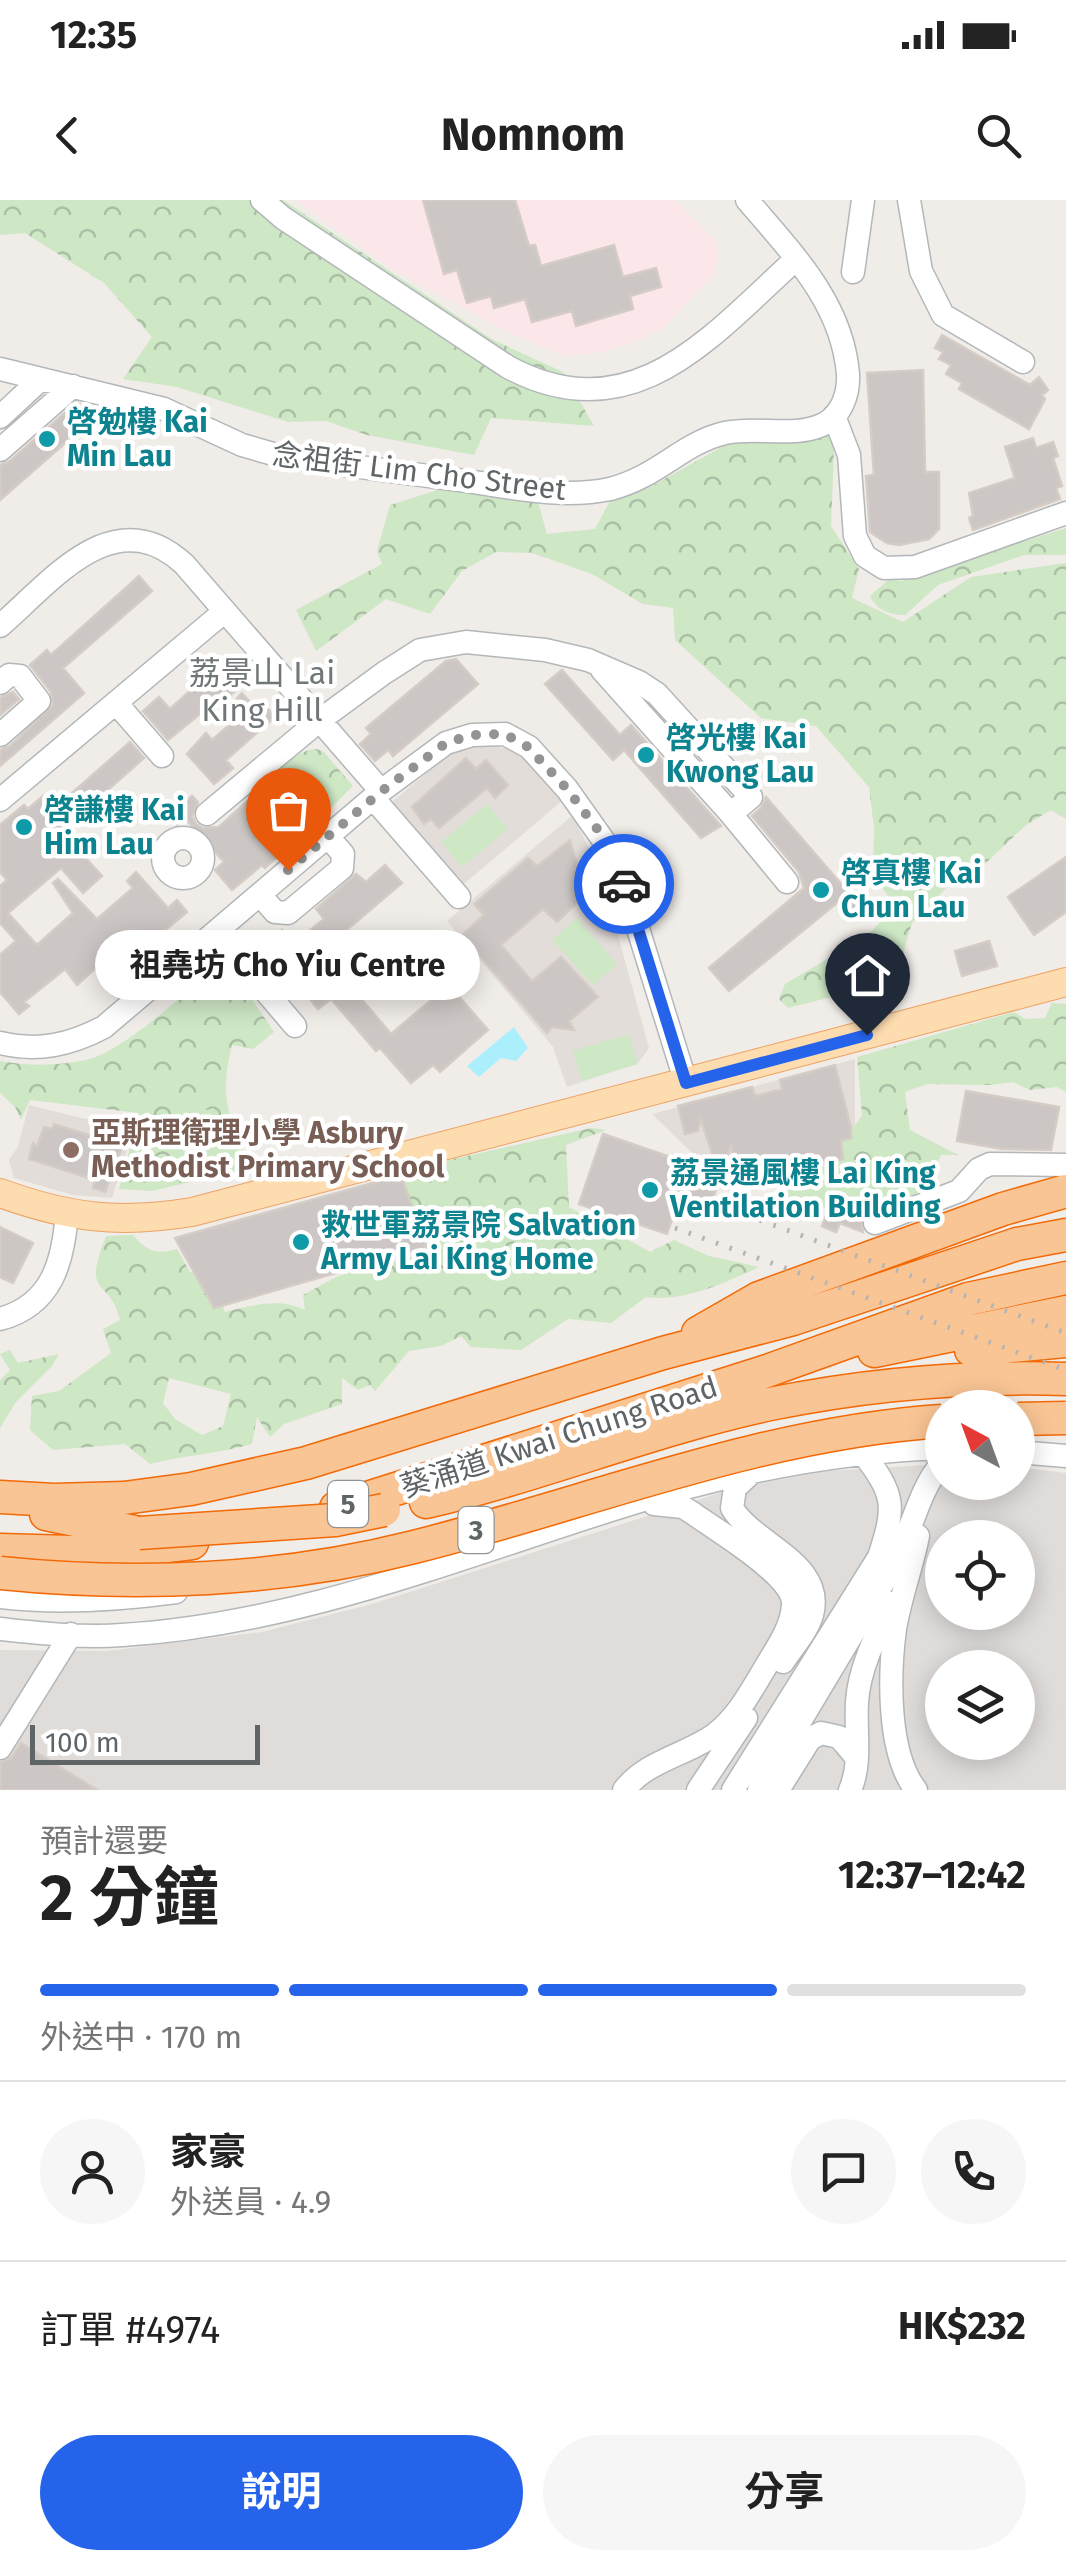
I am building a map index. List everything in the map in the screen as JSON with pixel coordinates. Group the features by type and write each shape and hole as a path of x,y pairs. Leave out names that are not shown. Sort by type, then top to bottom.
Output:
{"highway":[{"name":"葵涌道 Kwai Chung Road","path":"663,1353 759,1298 1003,1209 1066,1191"},
{"name":"葵涌道 Kwai Chung Road","path":"0,1496 124,1498 191,1489 306,1463 663,1353 793,1319 1017,1244 1066,1235"},
{"name":"葵涌道 Kwai Chung Road","path":"0,1550 108,1553 244,1534 764,1372 968,1299 1066,1278"},
{"name":"葵涌道 Kwai Chung Road","path":"764,1372 1066,1312"},
{"path":"798,1368 1066,1341"},
{"name":"3","path":"0,1529 81,1536 335,1520 418,1503 768,1405 843,1391 933,1382 1066,1379"},
{"path":"1035,1418 1066,1419"},
{"name":"3","path":"0,1573 159,1580 268,1572 350,1560 444,1539 771,1446 925,1421"},
{"path":"0,1506 139,1533"}],"main road":[{"path":"0,1193 67,1214 140,1218 210,1209 1066,982"}],"street":[{"path":"262,200 283,218 508,367 546,383 574,388 616,387 647,379 673,366 704,343 796,258"},
{"path":"748,200 796,258 832,312 843,346 848,385 834,416 849,455 855,536 865,556 878,565 900,570 915,567 1066,513"},
{"path":"853,272 863,200"},
{"path":"909,200 922,271 943,315 1023,362"},
{"name":"念祖街 Lim Cho Street","path":"0,369 164,410 266,453 558,493 599,491 638,480 692,446 724,433 804,429 822,425 834,416"},
{"path":"0,417 42,379"},
{"path":"0,450 73,386"},
{"path":"0,626 84,554 104,544 125,540 156,545 175,556 320,720 459,897"},
{"path":"0,800 225,612"},
{"path":"193,826 320,720 420,650 466,642 545,650 598,665 787,882"},
{"path":"0,682 9,675 20,676 39,701 0,736"},
{"path":"117,704 162,756"},
{"path":"0,1043 48,1048 79,1040 119,1016 332,842 377,794 457,738 505,734 528,747 579,804 616,858 686,1083"},
{"path":"264,900 281,915 288,913 342,868 343,854 332,842"},
{"path":"216,933 294,1026"},
{"path":"876,1223 959,1191 979,1169 990,1164 1066,1165"},
{"path":"0,1318 26,1308 54,1280 67,1214"},
{"path":"0,1597 40,1602 126,1599 209,1586 396,1550 651,1469 722,1452 864,1421 925,1419"},
{"path":"0,1629 119,1636 197,1626 299,1606 405,1578 617,1508 749,1474 862,1452 925,1449"},
{"path":"733,1790 880,1557 890,1524 890,1502 887,1486 862,1452"},
{"path":"1035,1453 1066,1456"},
{"path":"718,1532 732,1508 735,1488 749,1474"},
{"path":"759,1790 850,1643 904,1546 925,1490"},
{"path":"916,1790 906,1778 894,1728 892,1683 896,1628 913,1559 920,1503"},
{"path":"617,1508 654,1504 683,1507 772,1571 789,1589 794,1602 789,1624 726,1725 638,1775 624,1790"},
{"path":"698,1790 812,1615 812,1593 802,1569 758,1538 732,1508"},
{"path":"850,1790 861,1675 913,1559"},
{"path":"0,1748 72,1634"},
{"path":"778,1790 810,1739 821,1733 839,1736 856,1757"}],"shaded area":[{"path":"296,200 675,200 718,243 717,262 714,275 663,328 604,352 564,356 506,331 396,272"},
{"path":"479,742 510,750 524,759 562,801 458,889 387,806 451,753"},
{"path":"573,815 602,877 649,1048 639,1062 567,1087 553,1047 447,921"},
{"path":"855,1059 855,1146 846,1159 752,1184 715,1175 652,1114"},
{"name":"亞斯理衛理小學 Asbury Methodist Primary School","path":"29,1105 86,1119 135,1124 112,1198 73,1195 14,1178 9,1160 18,1146"},
{"path":"925,1465 925,1500 1035,1500 1035,1469 1066,1473 1066,1790 0,1790 0,1650 107,1651 262,1632 372,1604 735,1488 829,1471"}],"green space":[{"path":"0,200 283,200 493,340 563,372 594,426 491,418 474,455 367,435 326,421 288,422 177,387 123,379 152,337 104,283 25,233 0,235"},
{"path":"835,427 831,526 859,569 852,598 903,622 971,577 1066,563 1066,819 1051,810 1026,825 987,862 951,883 912,923 901,960 878,985 788,1008 779,999 785,984 868,935 895,906 873,874 874,828 869,787 816,726 761,718 675,640 673,608 643,604 592,574 532,553 496,552 462,571 430,614 386,599 316,651 296,610 382,564 377,551 390,505 438,490 538,502 547,534 595,529 611,499 648,488 740,437"},
{"path":"1066,528 1066,555 1024,555 938,585 905,615 884,611 870,596 889,579 901,581"},
{"path":"316,749 323,751 353,786 321,818 311,807 299,814 269,780 296,756"},
{"path":"487,804 508,829 462,867 441,842"},
{"path":"577,918 617,964 593,985 552,940"},
{"path":"225,959 274,1032 253,1049 232,1045 228,1065 228,1108 250,1168 152,1191 119,1189 139,1113 30,1100 21,1119 0,1093 0,1061 54,1064 102,1054 139,1031"},
{"path":"1052,1003 1066,1004 1066,1092 1057,1087 1030,1090 1013,1082 928,1084 905,1092 910,1130 958,1155 941,1155 928,1185 896,1208 848,1214 785,1197 773,1174 825,1156 862,1115 857,1057 1014,1012 1025,1019 1045,1018"},
{"path":"629,1034 638,1064 582,1081 573,1051"},
{"path":"214,1108 226,1167 190,1175 177,1117"},
{"path":"591,1128 606,1130 566,1145 569,1207 650,1252 674,1240 709,1256 759,1267 689,1294 646,1297 611,1323 568,1319 521,1350 471,1347 461,1336 441,1346 409,1351 375,1391 370,1385 358,1390 342,1378 342,1404 284,1424 270,1437 257,1417 252,1444 239,1447 150,1464 125,1444 53,1450 30,1430 32,1396 59,1391 111,1353 103,1329 120,1320 96,1270 106,1236 133,1235 147,1248 164,1252 177,1249 190,1272 211,1274 225,1312 275,1303 305,1310 303,1295 338,1276 419,1255 400,1171","holes":["169,1378 231,1394 223,1426 202,1435 175,1419 163,1403"]},
{"path":"10,1350 18,1363 59,1354 16,1402 0,1428 0,1380 10,1370 0,1354"}],"water":[{"path":"514,1027 528,1048 516,1061 501,1058 479,1077 467,1066"}],"building":[{"path":"423,200 515,200 529,246 535,245 541,266 614,245 623,277 656,268 661,287 630,296 633,309 576,326 572,311 532,322 525,299 494,308 491,296 467,303 457,270 444,274"},
{"path":"942,335 1030,385 1039,377 1048,390 1042,395 1045,399 1029,429 959,389 962,383 946,374 951,365 939,359 943,352 935,348"},
{"path":"923,370 925,472 939,472 939,529 929,539 899,545 887,543 870,532 866,476 874,475 867,373"},
{"name":"啓勉樓 Kai Min Lau","path":"76,403 84,405 95,417 0,500 0,465 10,461"},
{"path":"1033,438 1036,448 1053,442 1058,456 1053,458 1062,486 1056,488 1060,499 973,530 969,493 1015,478 1005,447"},
{"path":"139,576 152,591 63,668 84,693 0,766 0,750 10,746 53,705 51,692 30,665 47,650 51,655"},
{"path":"209,656 238,689 219,703 216,701 168,740 143,711 159,697 170,709 202,680 193,671"},
{"path":"456,659 478,684 393,756 388,750 375,761 360,744 371,734 366,728 446,661"},
{"name":"啓光樓 Kai Kwong Lau","path":"562,670 620,735 631,725 721,826 701,838 624,750 613,760 545,684"},
{"path":"13,692 19,699 0,715 0,698"},
{"path":"242,693 255,708 262,702 275,717 226,760 233,768 214,784 187,754 206,733 212,740 234,721 226,711"},
{"path":"130,742 144,758 61,831 102,876 83,893 61,868 8,913 37,945 73,913 53,883 58,879 97,919 133,888 127,881 136,872 168,908 177,900 187,912 147,945 151,952 140,962 124,943 77,985 65,969 24,1002 29,1006 19,1014 0,992 0,955 16,941 0,923 0,886 7,880 0,872 0,825 24,805 28,809 44,795 55,808"},
{"path":"466,758 476,769 486,760 508,785 495,798 487,788 439,828 431,819 424,824 412,807"},
{"path":"268,782 307,826 274,854 277,857 265,868 262,865 232,890 215,870 224,862 185,818 177,825 169,816 192,796 198,802 192,816 196,824 203,828 219,827"},
{"name":"啓真樓 Kai Chun Lau","path":"766,797 849,893 729,991 709,968 804,888 799,872 752,816"},
{"path":"570,840 586,894 557,922 543,909 501,945 532,981 561,957 598,997 569,1021 574,1030 552,1027 547,1033 462,935 484,915 474,904 528,858 537,866"},
{"path":"1066,857 1066,912 1034,935 1008,897"},
{"path":"385,865 402,883 343,933 348,940 342,945 352,956 348,983 391,1034 449,985 488,1030 440,1072 433,1065 411,1083 380,1048 376,1051 331,999 318,1009 280,962 269,972 260,962 275,952 267,943 282,930 292,941 298,940 324,919 316,909 356,874 366,882"},
{"path":"854,893 868,909 859,917 845,901"},
{"path":"989,941 997,966 962,976 955,951"},
{"path":"835,1065 851,1128 851,1138 841,1141 843,1159 822,1164 821,1160 740,1178 731,1146 720,1177 701,1120 698,1131 685,1134 678,1106 752,1087 755,1096 782,1089 780,1080"},
{"path":"966,1091 1059,1107 1051,1150 1002,1149 957,1141"},
{"path":"115,1120 130,1126 105,1192 93,1188 95,1180 29,1159 33,1143 37,1146 44,1127 52,1129 54,1124 108,1141"},
{"name":"荔景通風樓 Lai King Ventilation Building","path":"603,1134 688,1163 685,1172 718,1184 710,1207 680,1197 667,1234 579,1204"},
{"name":"救世軍荔景院 Salvation Army Lai King Home","path":"401,1175 426,1247 214,1308 175,1238"},
{"path":"859,1201 853,1215 861,1218 863,1232 840,1223 836,1232 822,1226 831,1205"},
{"path":"0,1227 33,1243 13,1283 0,1277"},
{"path":"21,1743 97,1790 0,1790 0,1763 12,1757"}],"railway":[{"path":"719,1205 1066,1333"},
{"path":"675,1228 1066,1370"}],"way so far":[{"path":"288,870 446,743 490,733 505,734 522,742 567,789 610,846 624,884"}],"place":[{"name":"啓勉樓 Kai Min Lau","path":"47,439"},
{"name":"啓光樓 Kai Kwong Lau","path":"646,755"},
{"name":"啓謙樓 Kai Him Lau","path":"24,827"},
{"name":"祖堯坊 Cho Yiu Centre","path":"288,870"},
{"name":"啓真樓 Kai Chun Lau","path":"821,890"},
{"name":"亞斯理衛理小學 Asbury Methodist Primary School","path":"71,1150"},
{"name":"荔景通風樓 Lai King Ventilation Building","path":"650,1190"},
{"name":"救世軍荔景院 Salvation Army Lai King Home","path":"301,1242"}],"district":[{"name":"荔景山 Lai King Hill","path":"262,692"}],"route":[{"path":"624,884 686,1083 867,1035"}]}
